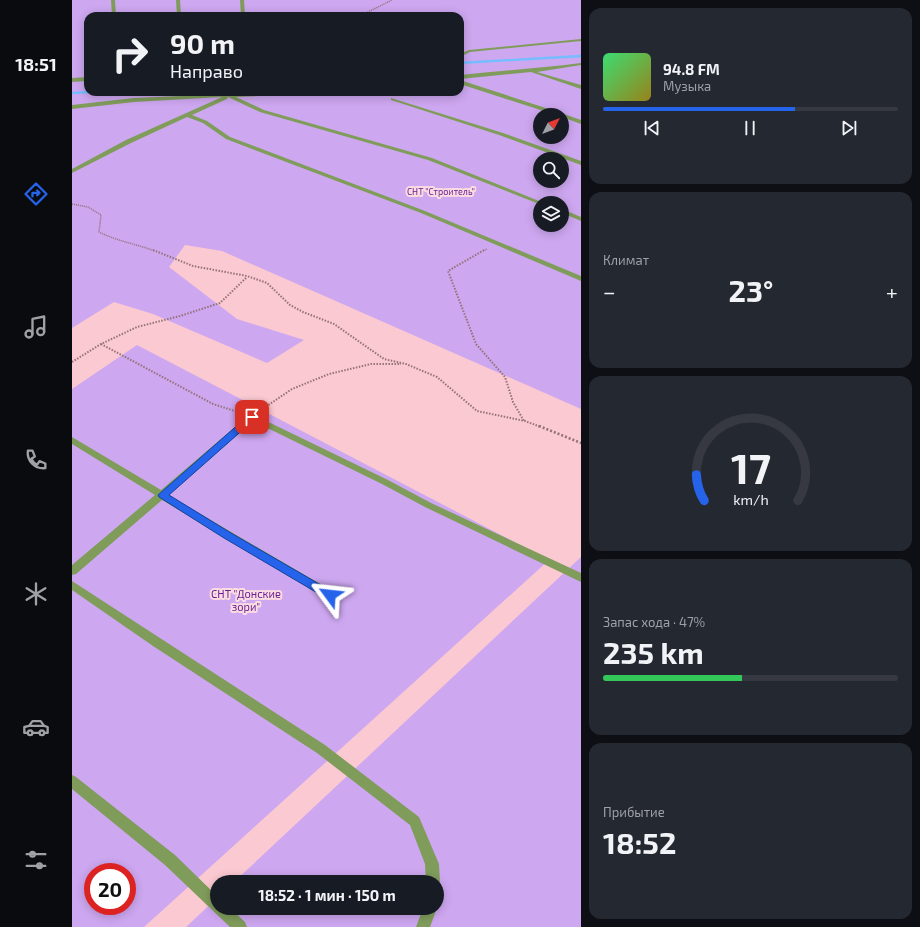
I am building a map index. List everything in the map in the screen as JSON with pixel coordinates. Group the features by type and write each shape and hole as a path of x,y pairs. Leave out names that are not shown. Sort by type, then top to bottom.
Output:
{"lane":[{"path":"113,0 114,12"},
{"path":"178,0 179,12"},
{"path":"242,0 243,12"},
{"path":"464,54 491,48 581,40"},
{"path":"464,77 529,71 581,64"},
{"path":"529,71 581,87"},
{"path":"72,80 84,79"},
{"path":"464,83 540,108"},
{"path":"72,107 134,100 230,96 262,111 430,159 533,200"},
{"path":"72,171 94,158 230,96"},
{"path":"393,99 502,134 581,164"},
{"path":"188,115 205,122 228,138 368,190 581,278"},
{"path":"569,118 581,122"},
{"path":"569,214 581,219"},
{"path":"72,571 252,417 385,482 434,508 581,578"},
{"path":"72,440 227,535 330,595"},
{"path":"72,585 157,643 322,749 415,821 432,864 433,875"},
{"path":"72,781 170,860 210,898"},
{"path":"227,915 240,927"},
{"path":"423,927 427,915"}],"path":[{"path":"370,12 392,0"},
{"path":"72,204 88,207 101,215 99,232 115,240 141,246 193,266 247,276 268,283 290,305 303,312 334,324 384,359 406,364 437,377 477,411 525,421 581,443"},
{"path":"497,243 448,271 476,344 505,377 513,402 525,421"},
{"path":"72,362 101,344 137,327 180,316 220,303 247,276"},
{"path":"101,344 213,404 252,417 292,389 329,374 371,364 406,364"}],"green space":[{"name":"СНТ \"Строитель\"","path":"72,0 581,0 581,409 222,251 185,245 169,267 237,319 304,340 267,363 153,314 114,302 72,328"},
{"name":"СНТ \"Донские зори\"","path":"137,345 549,560 144,927 72,927 72,389"},
{"path":"581,557 581,927 186,927 210,905 210,915 444,915 444,875 241,875"}],"waterway":[{"path":"464,63 581,56"},
{"path":"72,93 84,92"}],"route":[{"path":"252,417 162,495 330,595"}]}
